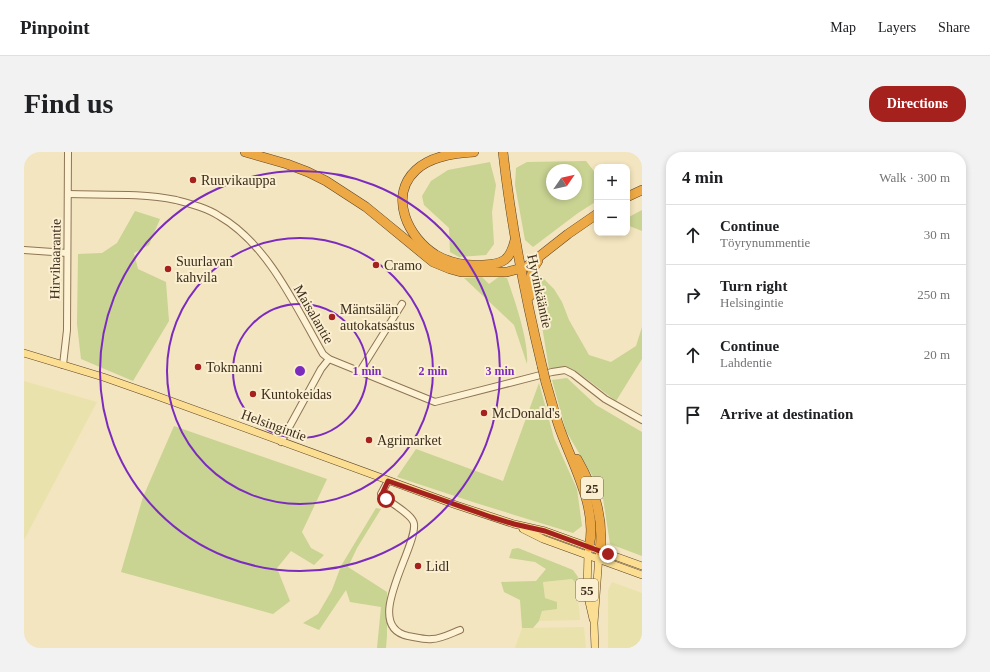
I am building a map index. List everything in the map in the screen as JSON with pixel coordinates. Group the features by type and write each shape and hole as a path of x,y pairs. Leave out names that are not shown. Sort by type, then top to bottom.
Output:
{"highway":[{"path":"245,152 286,164 308,172 326,181 366,207 422,254 441,266 461,272 507,272 520,269 533,262 568,234 594,216"},
{"path":"474,152 443,157 424,164 416,170 405,187 402,198 404,214 408,224 420,242 427,249 446,260 461,264 477,265 506,260 510,256 515,240"},
{"name":"Hyvinkääntie","path":"503,152 520,269 546,383 554,412 577,472 590,514 591,541 588,551"},
{"path":"630,196 642,190"},
{"path":"532,323 530,289 531,277 537,263 546,252"},
{"name":"Hyvinkääntie","path":"561,432 584,471 600,512 602,536 599,555"}],"main road":[{"name":"Helsingintie","path":"24,353 157,396 388,481 514,524 545,531 599,555"},
{"name":"55","path":"588,551 587,593 594,623"},
{"name":"55","path":"595,648 594,623 599,555"},
{"path":"599,555 642,566"},
{"path":"599,555 642,575"}],"street":[{"name":"Hirvihaarantie","path":"63,365 67,330 68,152"},
{"name":"Maisalantie","path":"68,194 152,197 176,200 218,215 244,234 268,261 323,354 329,359 435,402 565,370 574,374 605,399 642,420"},
{"path":"24,250 67,253"},
{"path":"360,371 402,304"},
{"path":"281,442 321,369 329,359"},
{"path":"388,481 382,494 391,504 412,517 414,524 414,530 409,547 390,598 390,620 393,627 401,634 433,640 460,630"}],"shaded area":[{"path":"24,381 97,402 24,540"},
{"path":"572,579 577,584 580,620 539,621 542,611 557,609 556,602 545,598 543,582"},
{"path":"612,582 642,593 642,648 608,648 608,590"},
{"path":"584,627 586,648 515,648 522,628"}],"green space":[{"path":"586,161 594,171 594,203 533,247 525,240 515,185 516,168 527,162"},
{"path":"490,162 496,185 492,212 494,244 486,255 459,257 450,252 449,228 424,205 422,196 431,181 448,170"},
{"path":"642,210 642,231 630,226 630,216"},
{"path":"135,211 160,219 149,245 134,253 138,269 166,282 169,321 133,381 81,359 77,324 78,254 102,253 117,243"},
{"path":"537,272 554,289 562,302 569,320 589,355 611,362 636,346 642,327 642,359 616,401 576,371 566,367 549,369 536,289"},
{"path":"500,276 507,278 517,309 526,344 527,364 514,325 464,278 482,277 489,284"},
{"path":"567,378 596,405 642,432 642,556 610,544 602,492 566,431 552,380"},
{"path":"539,383 554,438 577,489 582,526 573,533 397,477 416,449 503,481"},
{"path":"174,426 327,479 302,532 311,548 324,555 314,565 291,551 277,568 290,601 273,614 121,572 143,497"},
{"path":"376,508 381,509 357,548 348,567 387,592 386,648 377,648 381,607 350,602 346,590 319,630 303,623 318,614 332,590 341,566"},
{"path":"518,548 573,570 578,577 577,584 572,579 543,582 545,598 557,602 557,609 542,611 539,621 533,628 522,628 520,600 504,592 501,582 536,581 546,569 535,562 509,558 512,549"}],"place":[{"name":"Ruuvikauppa","path":"193,180"},
{"name":"Cramo","path":"376,265"},
{"name":"Suurlavan kahvila","path":"168,269"},
{"name":"Mäntsälän autokatsastus","path":"332,317"},
{"name":"Tokmanni","path":"198,367"},
{"name":"Kuntokeidas","path":"253,394"},
{"name":"McDonald's","path":"484,413"},
{"name":"Agrimarket","path":"369,440"},
{"name":"Lidl","path":"418,566"}],"route":[{"path":"386,499 382,494 388,481 491,517 545,531 608,554"}]}
